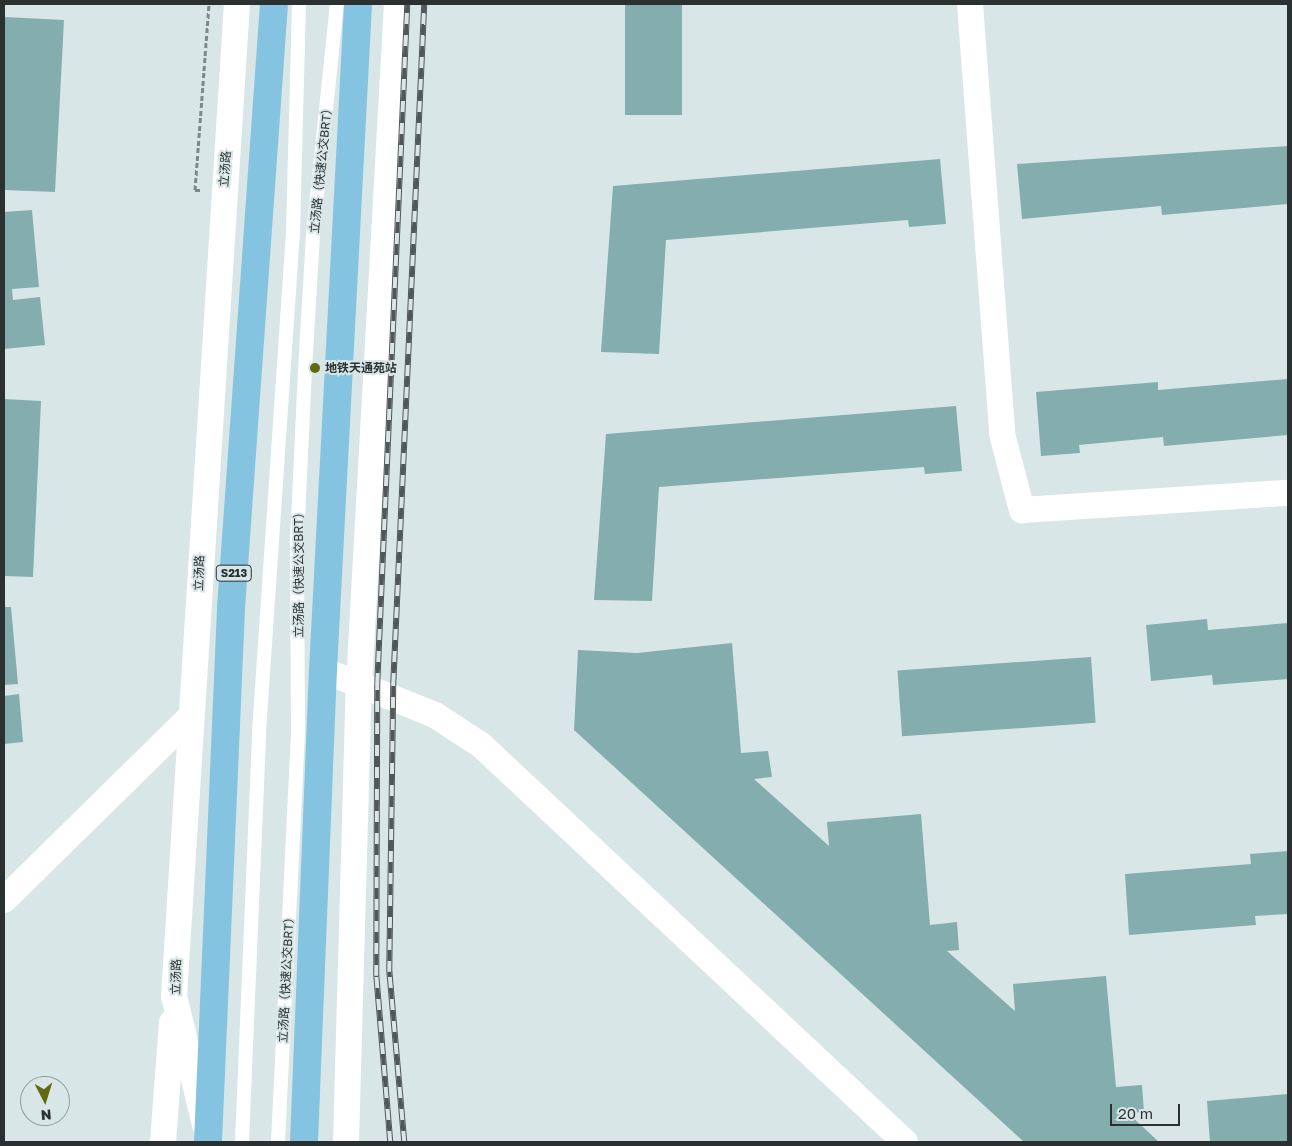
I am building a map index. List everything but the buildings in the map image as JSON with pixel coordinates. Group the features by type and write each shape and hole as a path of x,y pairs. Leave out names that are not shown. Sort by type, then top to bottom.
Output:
{"main road":[{"name":"立汤路","path":"208,1140 231,608 274,4"},
{"path":"304,1142 322,670 358,4"}],"street":[{"name":"立汤路","path":"208,1140 174,996 189,718 237,4"},
{"path":"346,1142 359,683 397,4"},
{"path":"970,4 1002,434 1022,510 1288,493"},
{"path":"322,670 359,683 436,716 481,745 905,1142"},
{"path":"4,900 189,718"},
{"path":"163,1142 174,996"}],"lane":[{"name":"立汤路（快速公交BRT）","path":"242,1142 259,732 293,232 299,4"},
{"name":"立汤路（快速公交BRT）","path":"278,1142 298,732 297,540 305,380 313,235 337,4"}],"railway":[{"path":"390,1142 376,976 377,684 407,4"},
{"path":"404,1142 389,972 393,684 424,4"}],"place":[{"name":"地铁天通苑站","path":"315,368"}]}
